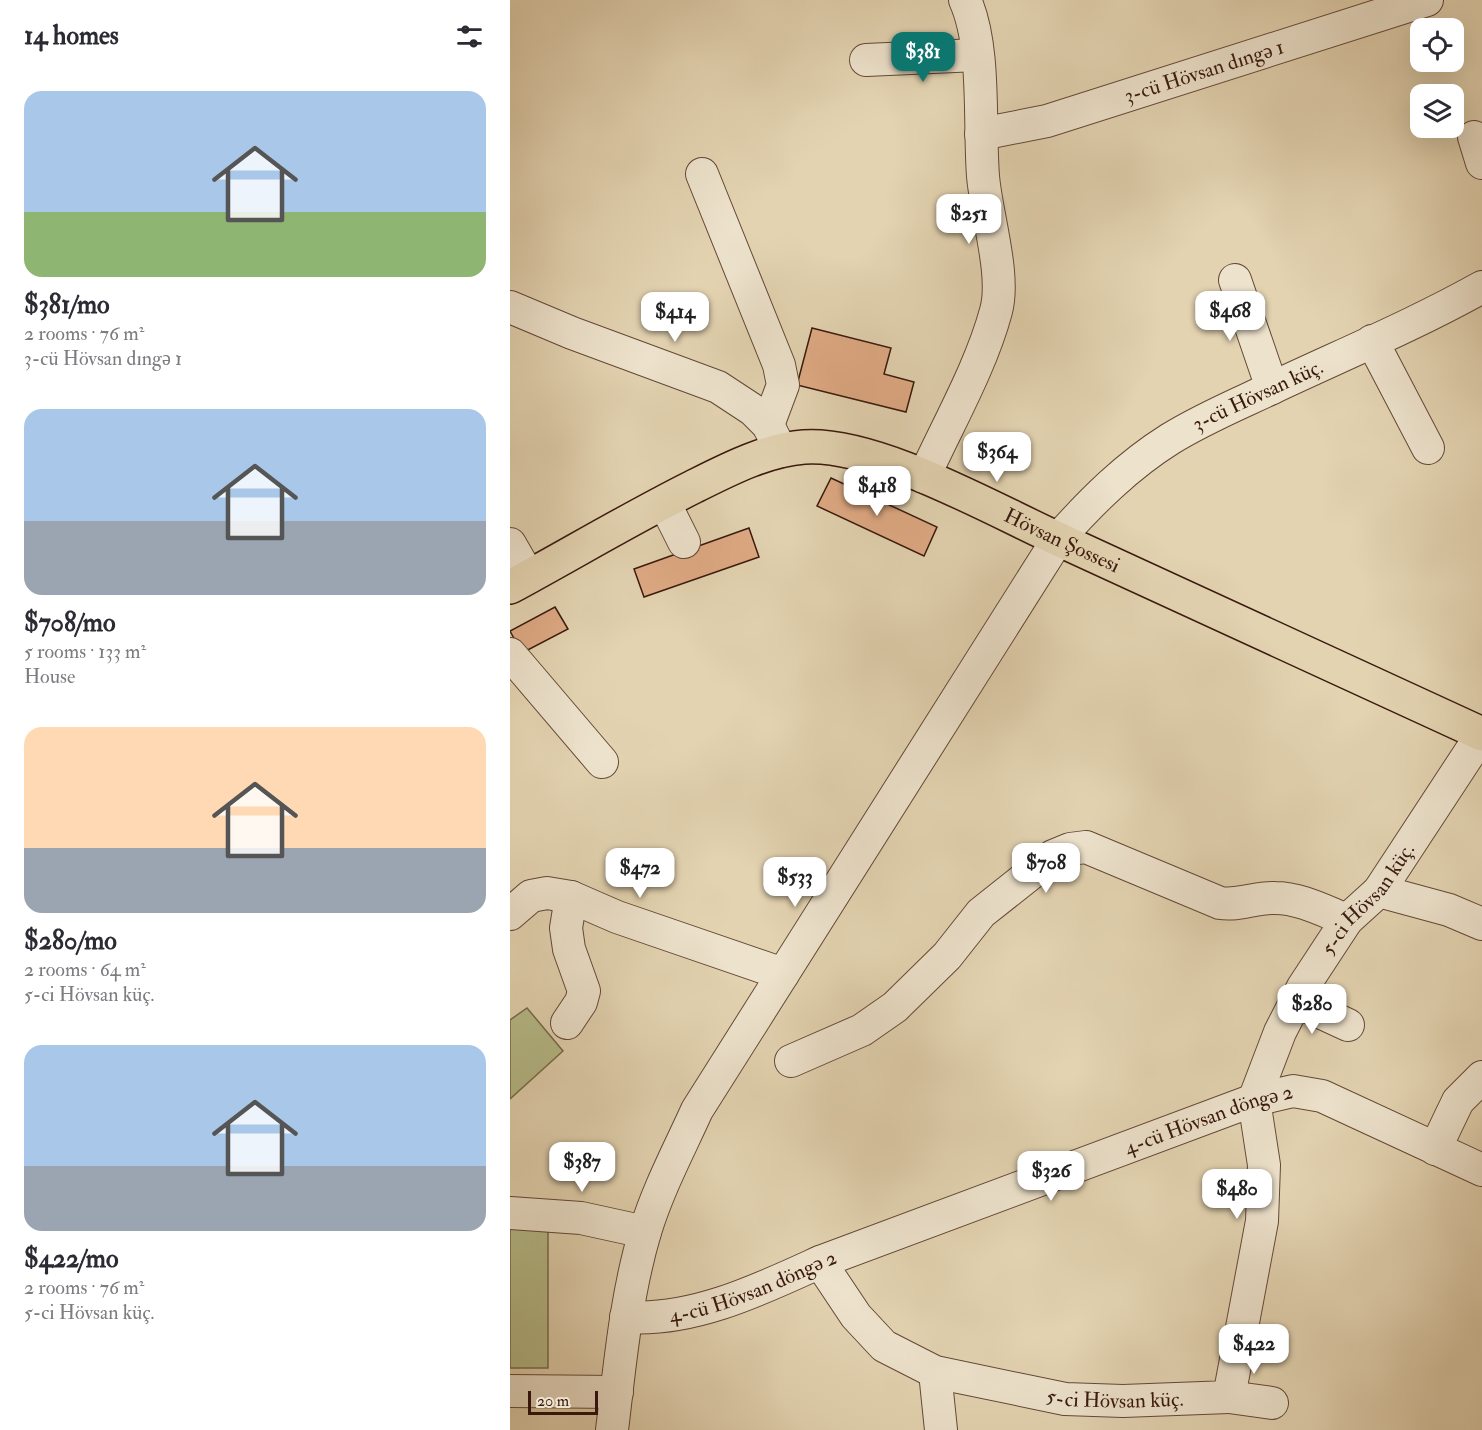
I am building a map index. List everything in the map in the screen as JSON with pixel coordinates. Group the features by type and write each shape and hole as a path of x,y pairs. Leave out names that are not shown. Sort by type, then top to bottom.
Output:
{"main road":[{"name":"Hövsan Şossesi","path":"519,582 664,502 721,474 775,438 851,451 924,477 1160,583 1482,734"}],"street":[{"path":"924,477 986,341 997,308 998,273 983,178 974,26 965,0"},
{"name":"3-cü Hövsan dıngə 1","path":"981,134 1047,121 1427,0"},
{"path":"866,60 977,55"},
{"path":"702,174 779,365 783,385 775,438"},
{"path":"1235,280 1272,388"},
{"name":"3-cü Hövsan küç.","path":"612,1430 626,1317 645,1232 661,1188 698,1110 1058,539 1088,505 1127,470 1171,438 1272,388 1443,309 1482,287"},
{"path":"510,307 572,333 696,376 718,387 753,410 775,438"},
{"path":"1372,341 1428,448"},
{"path":"664,502 684,542"},
{"path":"510,544 519,582"},
{"path":"510,654 602,762"},
{"name":"5-ci Hövsan küç.","path":"820,1262 856,1316 884,1346 935,1372 1065,1399 1123,1401 1229,1397 1262,1221 1264,1166 1254,1100 1280,1032 1296,1001 1347,920 1379,891 1482,734"},
{"path":"791,1061 862,1030 895,1007 947,956 981,913 1053,856 1070,849 1086,848 1220,903 1234,905 1274,898 1295,900 1347,920"},
{"path":"1379,891 1449,910 1482,924"},
{"path":"510,914 531,896 547,893 571,897 617,917 783,974"},
{"path":"567,1023 581,1002 584,991 569,949 566,928 571,897"},
{"path":"1296,1001 1348,1025"},
{"path":"1435,1149 1458,1101 1482,1077"},
{"name":"4-cü Hövsan döngə 2","path":"626,1317 650,1319 712,1305 766,1287 820,1262 1254,1100 1293,1091 1322,1096 1482,1170"},
{"path":"510,1213 581,1218 645,1232"},
{"path":"935,1372 941,1430"},
{"path":"510,1391 617,1392"},
{"path":"1229,1397 1272,1403"}],"green space":[{"path":"527,1008 563,1051 510,1099 510,1020"},
{"path":"510,1224 548,1228 548,1368 510,1368"}],"building":[{"path":"812,328 891,348 884,374 914,382 906,412 797,385"},
{"path":"831,478 937,527 924,556 817,506"},
{"path":"749,528 759,557 644,597 634,569"},
{"path":"555,607 568,629 522,653 510,631"}]}
